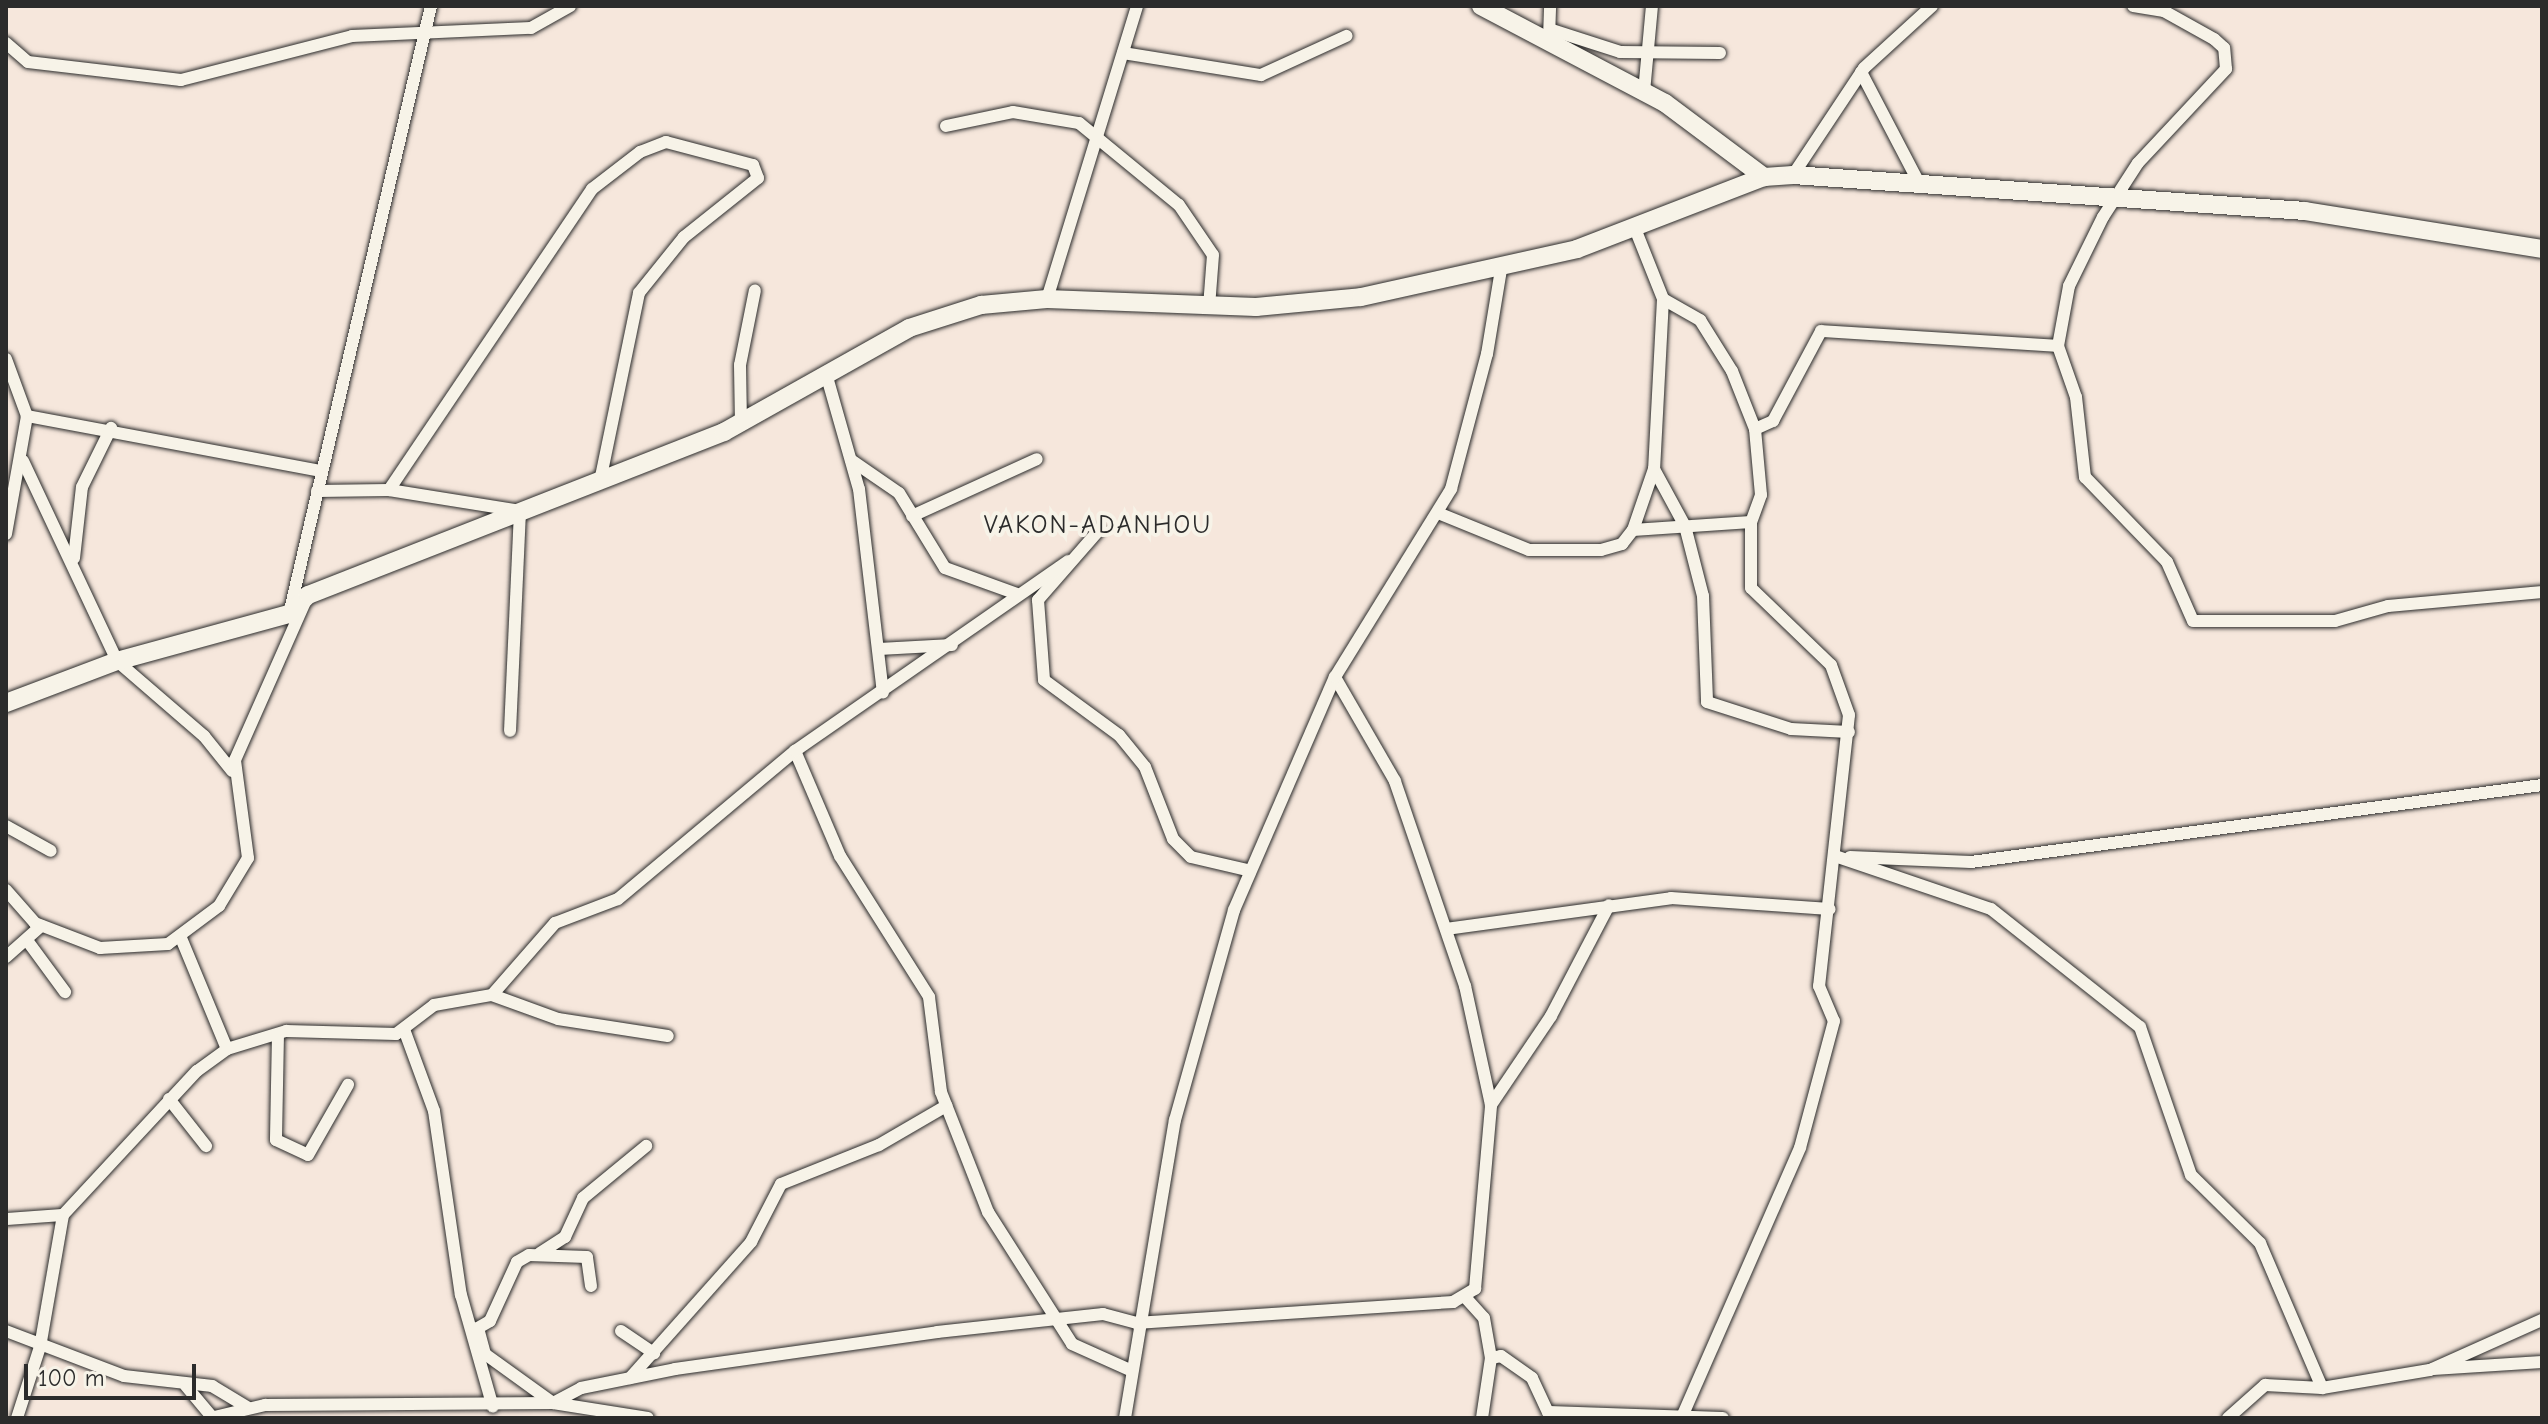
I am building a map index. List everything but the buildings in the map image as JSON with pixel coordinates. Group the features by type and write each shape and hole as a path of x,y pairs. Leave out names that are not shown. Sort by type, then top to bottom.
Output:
{"main road":[{"path":"1481,6 1550,35 1644,92 1764,177"},
{"path":"6,703 117,661 289,614 308,595 741,423 948,313 1047,299 1209,307 1361,297 1501,269 1636,231 1764,177 1793,175 2118,194 2382,220 2542,249"}],"street":[{"path":"289,614 431,6"},
{"path":"6,43 28,62 181,80 352,36 424,36 531,28 570,6"},
{"path":"1047,299 1137,6"},
{"path":"1550,6 1550,35 1606,50 1648,54 1720,53"},
{"path":"1644,92 1652,6"},
{"path":"1793,175 1861,72 1932,6"},
{"path":"2133,6 2164,11 2214,39 2228,59 2118,194 2078,264 2058,321 2058,346 2076,397 2085,477 2167,562 2193,621 2335,621 2388,606 2542,592"},
{"path":"1123,53 1261,75 1346,36"},
{"path":"1861,72 1918,181"},
{"path":"946,126 1013,112 1065,117 1097,138 1179,205 1213,255 1209,307"},
{"path":"389,490 592,189 640,152 666,142 753,165 758,178 684,237 639,293 600,481"},
{"path":"1438,513 1529,550 1572,554 1622,544 1633,530 1654,469 1663,299 1636,231"},
{"path":"1125,1418 1136,1323 1200,1016 1247,870 1335,677 1438,513 1470,431 1501,269"},
{"path":"741,423 740,365 755,290"},
{"path":"1663,299 1700,320 1732,371 1755,429 1761,495 1751,522 1751,588 1758,602 1831,665 1844,690 1849,732 1819,986 1834,1021 1800,1148 1683,1414"},
{"path":"1755,429 1777,414 1821,331 2058,346"},
{"path":"6,359 27,416 23,461 6,534"},
{"path":"827,377 851,460 883,693"},
{"path":"27,416 111,428 321,471"},
{"path":"74,561 82,487 111,428"},
{"path":"912,516 1037,459"},
{"path":"851,460 899,493 945,568 1017,594"},
{"path":"23,461 74,561 117,661 188,722 232,771"},
{"path":"1654,469 1685,526 1703,596 1707,702 1791,729 1849,732"},
{"path":"317,491 389,490 520,511 510,731"},
{"path":"1633,530 1751,522"},
{"path":"1099,530 1068,561 1034,613 1044,680 1119,735 1145,767 1173,839 1191,857 1247,870"},
{"path":"492,995 555,923 625,894 795,751 957,645 1017,594 1068,561"},
{"path":"6,890 41,926 100,948 181,938 219,906 246,867 232,771 308,595"},
{"path":"879,649 957,645"},
{"path":"186,1386 211,1417 230,1415 247,1407 493,1407 514,1412 630,1378 1060,1319 1103,1314 1136,1323 1465,1297 1480,1279 1479,1184 1491,1105 1446,929 1395,781 1335,677"},
{"path":"795,751 840,856 929,997 946,1106 988,1212 1083,1351 1132,1371"},
{"path":"1835,856 1971,862 2542,785"},
{"path":"6,826 51,851"},
{"path":"1835,856 1991,909 2140,1027 2191,1175 2260,1243 2322,1388"},
{"path":"1446,929 1609,905 1695,897 1830,909"},
{"path":"1491,1105 1551,1016 1609,905"},
{"path":"6,957 29,943 41,926"},
{"path":"181,938 227,1049"},
{"path":"29,943 65,992"},
{"path":"17,1418 40,1347 63,1215 169,1099 227,1049 278,1034 405,1032 434,1005 492,995 558,1019 668,1036"},
{"path":"405,1032 434,1111 461,1295 493,1407"},
{"path":"278,1034 276,1140 308,1155 348,1085"},
{"path":"169,1099 206,1146"},
{"path":"630,1378 751,1242 781,1184 879,1145 946,1106"},
{"path":"646,1146 583,1198 565,1237 540,1253 517,1262 490,1321 478,1328 485,1354 553,1403 648,1418"},
{"path":"6,1219 63,1215"},
{"path":"540,1253 587,1257 591,1286"},
{"path":"1465,1297 1484,1318 1491,1358 1482,1418"},
{"path":"2430,1370 2542,1320"},
{"path":"6,1331 40,1347 124,1376 186,1386 212,1386 247,1407"},
{"path":"621,1331 654,1353"},
{"path":"1491,1358 1501,1356 1532,1378 1548,1412 1683,1414 1723,1418"},
{"path":"2228,1418 2265,1385 2322,1388 2430,1370 2542,1362"}],"district":[{"name":"VAKON-ADANHOU","path":"1098,526"}]}
